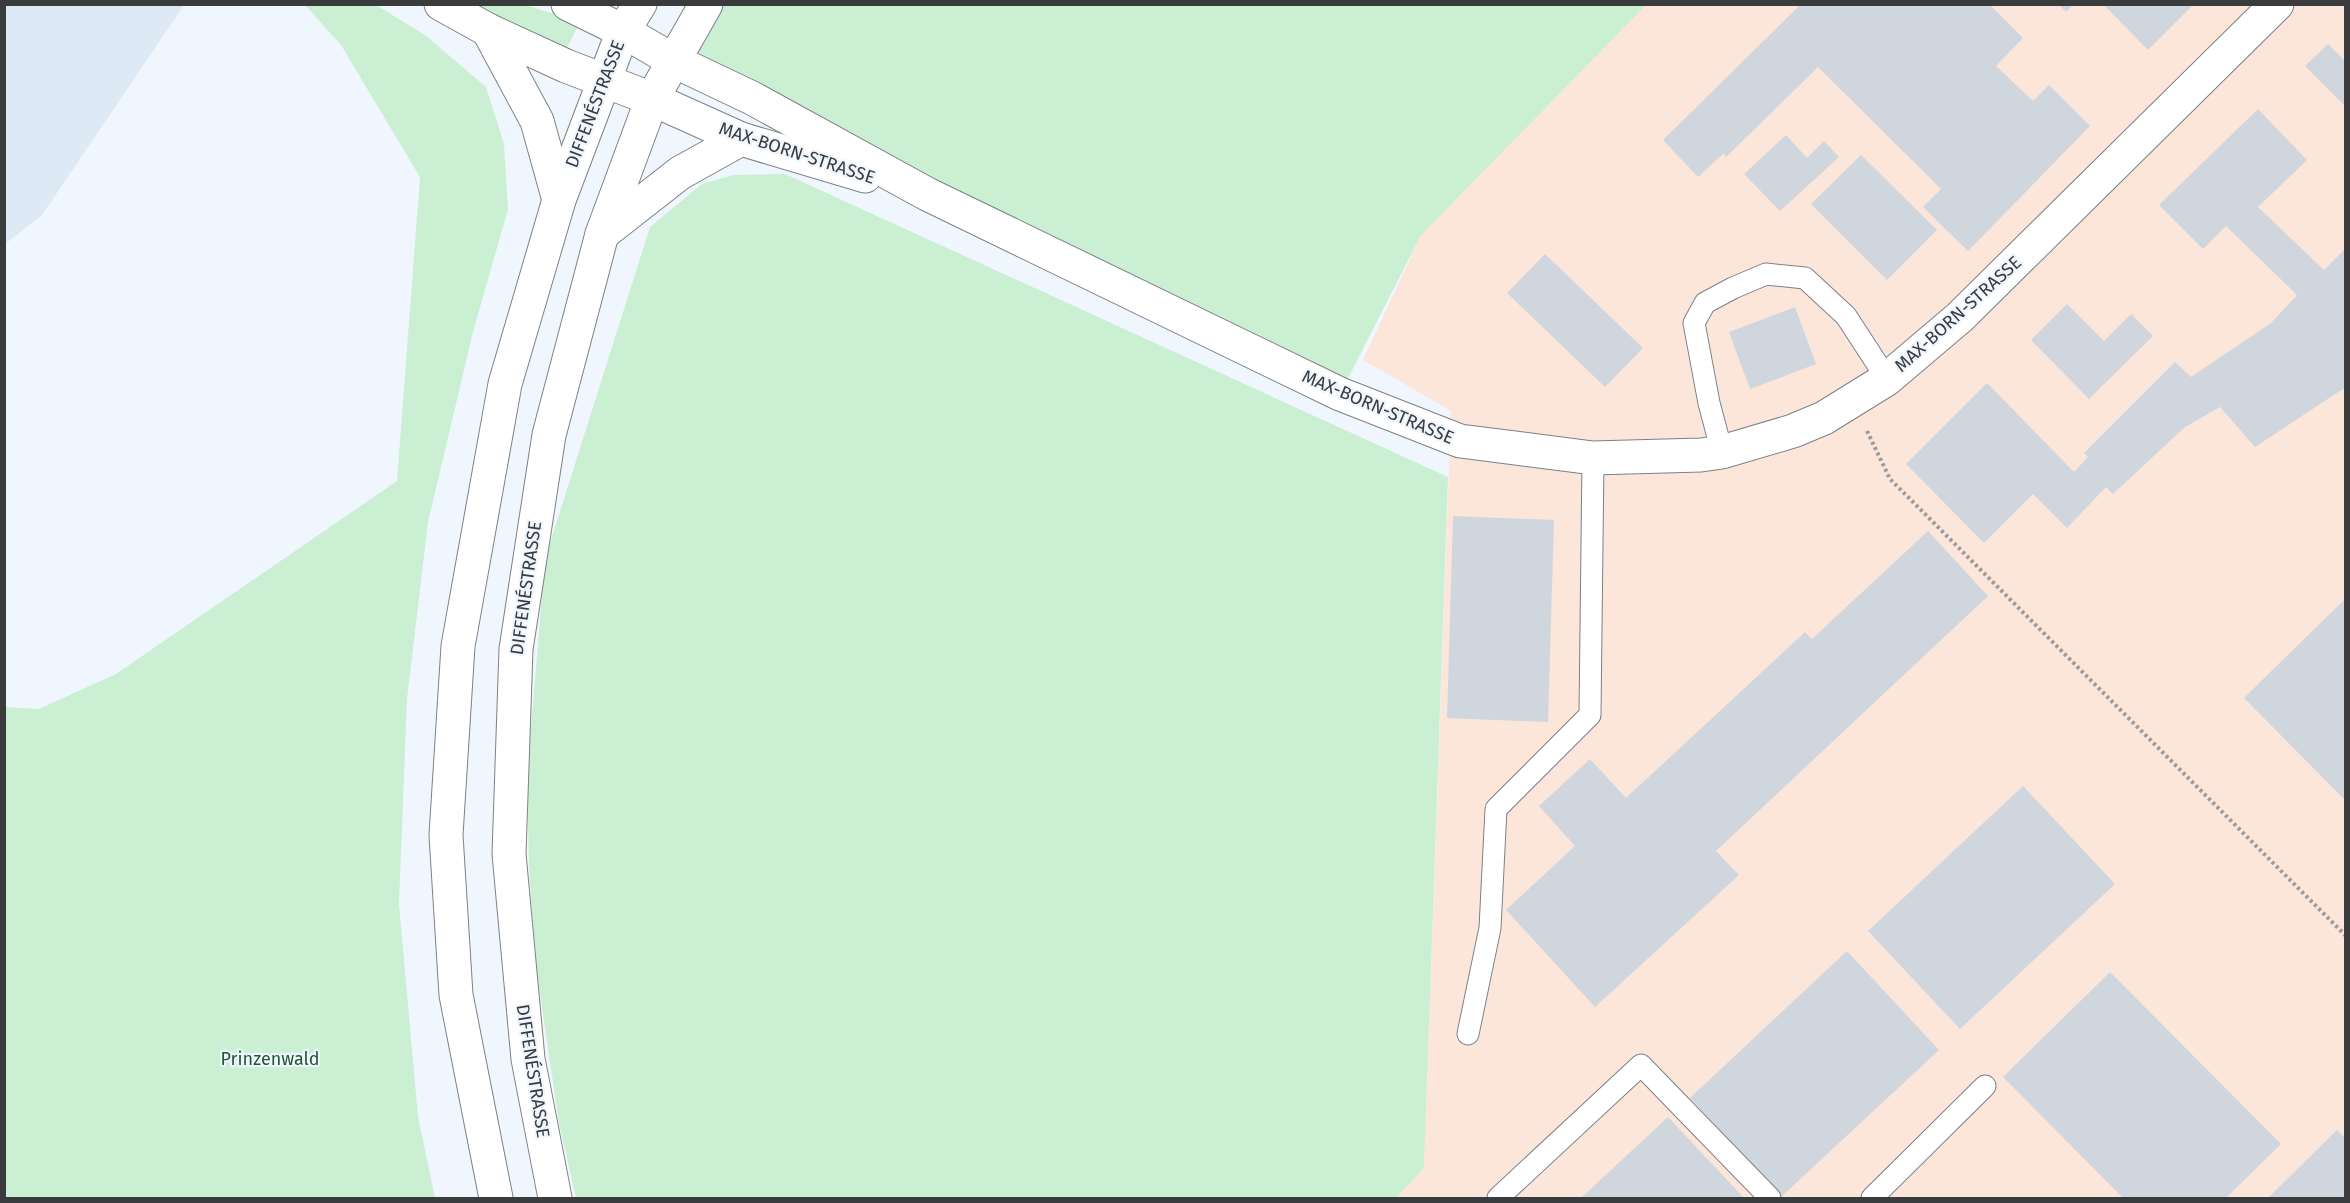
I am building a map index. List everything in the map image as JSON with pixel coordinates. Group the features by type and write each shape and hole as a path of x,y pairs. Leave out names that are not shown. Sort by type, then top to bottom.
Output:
{"main road":[{"name":"MAX-BORN-STRASSE","path":"441,4 488,30 602,82 652,99 741,139 927,194"},
{"name":"MAX-BORN-STRASSE","path":"568,4 631,18 674,61 752,98 927,194 1340,394 1460,441 1593,458 1701,455 1722,452 1793,431 1824,418 1887,379 1960,317 2277,4"},
{"name":"DIFFENÉSTRASSE","path":"555,1198 528,1059 509,854 516,649 549,435 602,234 652,99 706,4"},
{"name":"DIFFENÉSTRASSE","path":"496,1198 456,995 446,835 458,646 505,384 559,200 602,82 631,18"},
{"path":"488,30 537,121 559,200"},
{"path":"602,234 680,173 741,139"}],"lane":[{"path":"1722,452 1709,403 1694,323 1705,303 1733,288 1766,274 1805,278 1846,316 1887,379"},
{"path":"1468,1034 1490,928 1496,808 1590,715 1593,458"},
{"path":"1498,1198 1641,1065 1770,1198"},
{"path":"1872,1198 1985,1086"}],"path":[{"path":"1852,401 1890,479 2346,936"}],"shaded area":[{"path":"5,4 184,5 42,215 5,244"},
{"path":"1639,5 2345,5 2345,1198 1396,1198 1424,1168 1451,411 1363,360 1421,235"}],"green space":[{"name":"Prinzenwald","path":"305,5 376,5 425,35 486,87 504,144 508,209 473,332 428,522 407,699 399,904 418,1117 435,1198 5,1198 5,707 39,709 116,674 397,481 420,177 341,45"},
{"path":"471,5 525,5 554,14 577,28 567,48"},
{"path":"706,5 1646,5 1421,235 1340,394 674,61"},
{"path":"785,174 1448,477 1424,1168 1396,1198 576,1198 559,1123 536,967 529,867 527,777 545,559 650,227 702,184 733,175"}],"building":[{"path":"1801,4 1989,4 2023,38 1996,66 2033,101 2049,85 2090,126 1968,251 1923,207 1941,189 1818,67 1726,157 1724,153 1698,177 1663,140"},
{"path":"2058,4 2074,4 2066,12"},
{"path":"2103,4 2194,4 2148,50"},
{"path":"2328,44 2346,62 2346,107 2305,66"},
{"path":"2258,109 2307,160 2258,207 2324,270 2346,248 2346,387 2255,447 2220,407 2185,427 2113,494 2106,487 2067,528 2033,494 1984,543 1906,464 1987,383 2074,472 2088,457 2084,453 2175,362 2191,377 2271,323 2297,295 2226,226 2203,249 2159,205"},
{"path":"1786,135 1807,158 1824,141 1839,157 1780,211 1744,174"},
{"path":"1861,155 1937,230 1887,280 1811,204"},
{"path":"1545,254 1643,348 1605,387 1507,293"},
{"path":"2067,304 2104,341 2131,314 2153,336 2089,399 2031,340"},
{"path":"1795,307 1816,364 1750,389 1729,332"},
{"path":"1453,516 1554,520 1548,722 1447,718"},
{"path":"1928,531 1988,596 1716,851 1739,875 1595,1007 1506,910 1575,846 1539,806 1590,759 1626,798 1805,632 1812,639"},
{"path":"2346,598 2346,801 2244,698"},
{"path":"2023,786 2115,884 1960,1029 1868,931"},
{"path":"1847,951 1939,1050 1782,1196 1690,1098"},
{"path":"2110,972 2281,1144 2226,1198 2123,1198 2003,1077"},
{"path":"1668,1117 1744,1198 1581,1198"},
{"path":"2337,1130 2346,1139 2346,1198 2268,1198"}]}
